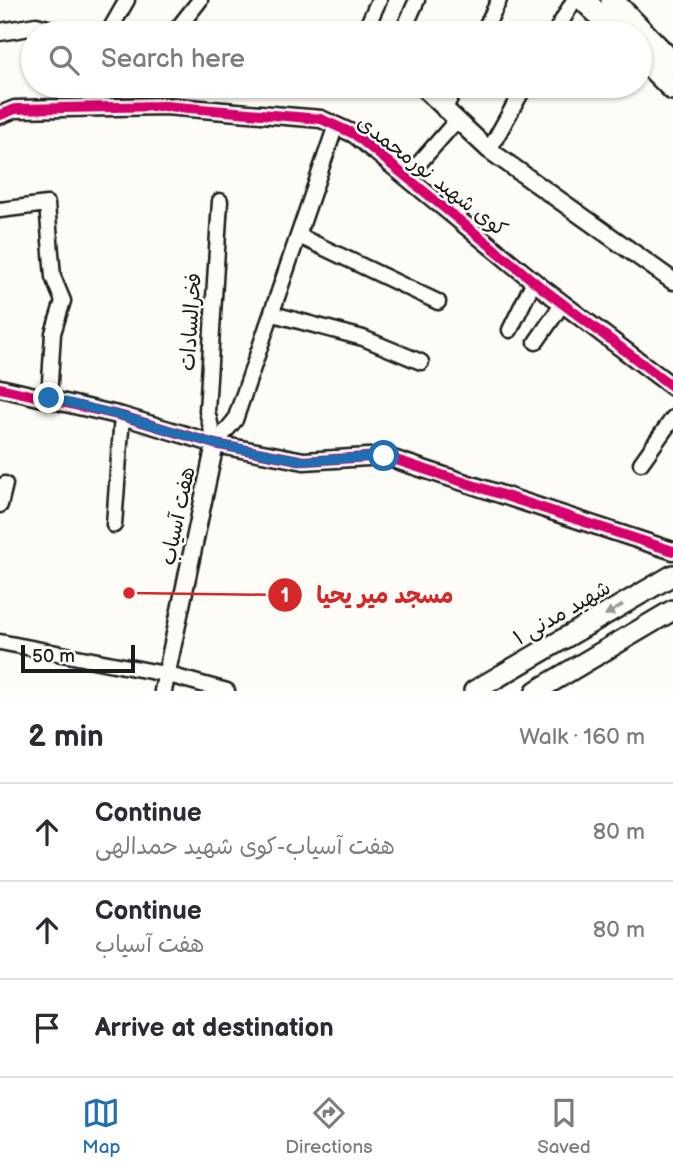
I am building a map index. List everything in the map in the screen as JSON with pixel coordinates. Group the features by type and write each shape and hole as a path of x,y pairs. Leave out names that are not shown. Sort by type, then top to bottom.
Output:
{"main road":[{"path":"584,0 605,21"},
{"path":"612,0 633,21"},
{"path":"652,41 672,61"},
{"path":"652,68 673,89"},
{"name":"شهید مدنی ۱","path":"474,691 673,575"},
{"path":"536,691 673,610"}],"street":[{"path":"115,21 127,0"},
{"path":"183,21 200,0"},
{"path":"369,21 379,0"},
{"path":"407,21 417,0"},
{"path":"489,21 499,0"},
{"path":"562,21 574,0"},
{"path":"0,32 21,28"},
{"path":"433,98 489,150 673,281"},
{"path":"407,177 450,115 454,98"},
{"path":"489,150 518,98"},
{"name":"کوی شهید نورمحمدی","path":"0,115 15,109 165,106 321,119 336,125 354,134 534,281 673,387"},
{"path":"336,125 235,420 215,444 304,461 384,456 673,551"},
{"name":"فخرالسادات","path":"215,444 207,411 220,201"},
{"path":"0,210 47,204 53,276 63,300 53,333 49,398"},
{"path":"299,236 438,302"},
{"path":"510,330 534,281"},
{"path":"536,342 563,303"},
{"path":"273,314 363,338 421,362"},
{"name":"هفت آسیاب","path":"0,388 122,416 215,444 164,683"},
{"path":"114,525 122,416"},
{"path":"641,463 673,418"},
{"path":"0,505 5,484"},
{"path":"0,642 164,683 227,691"}],"cycle path":[{"path":"0,115 15,109 165,106 321,119 354,134 542,288 673,387"},
{"path":"0,388 122,416 215,444 304,461 384,456 673,551"}],"place":[{"name":"مسجد میر یحیا","path":"129,593"}],"route":[{"path":"49,398 122,416 215,444 304,461 384,456"}]}
